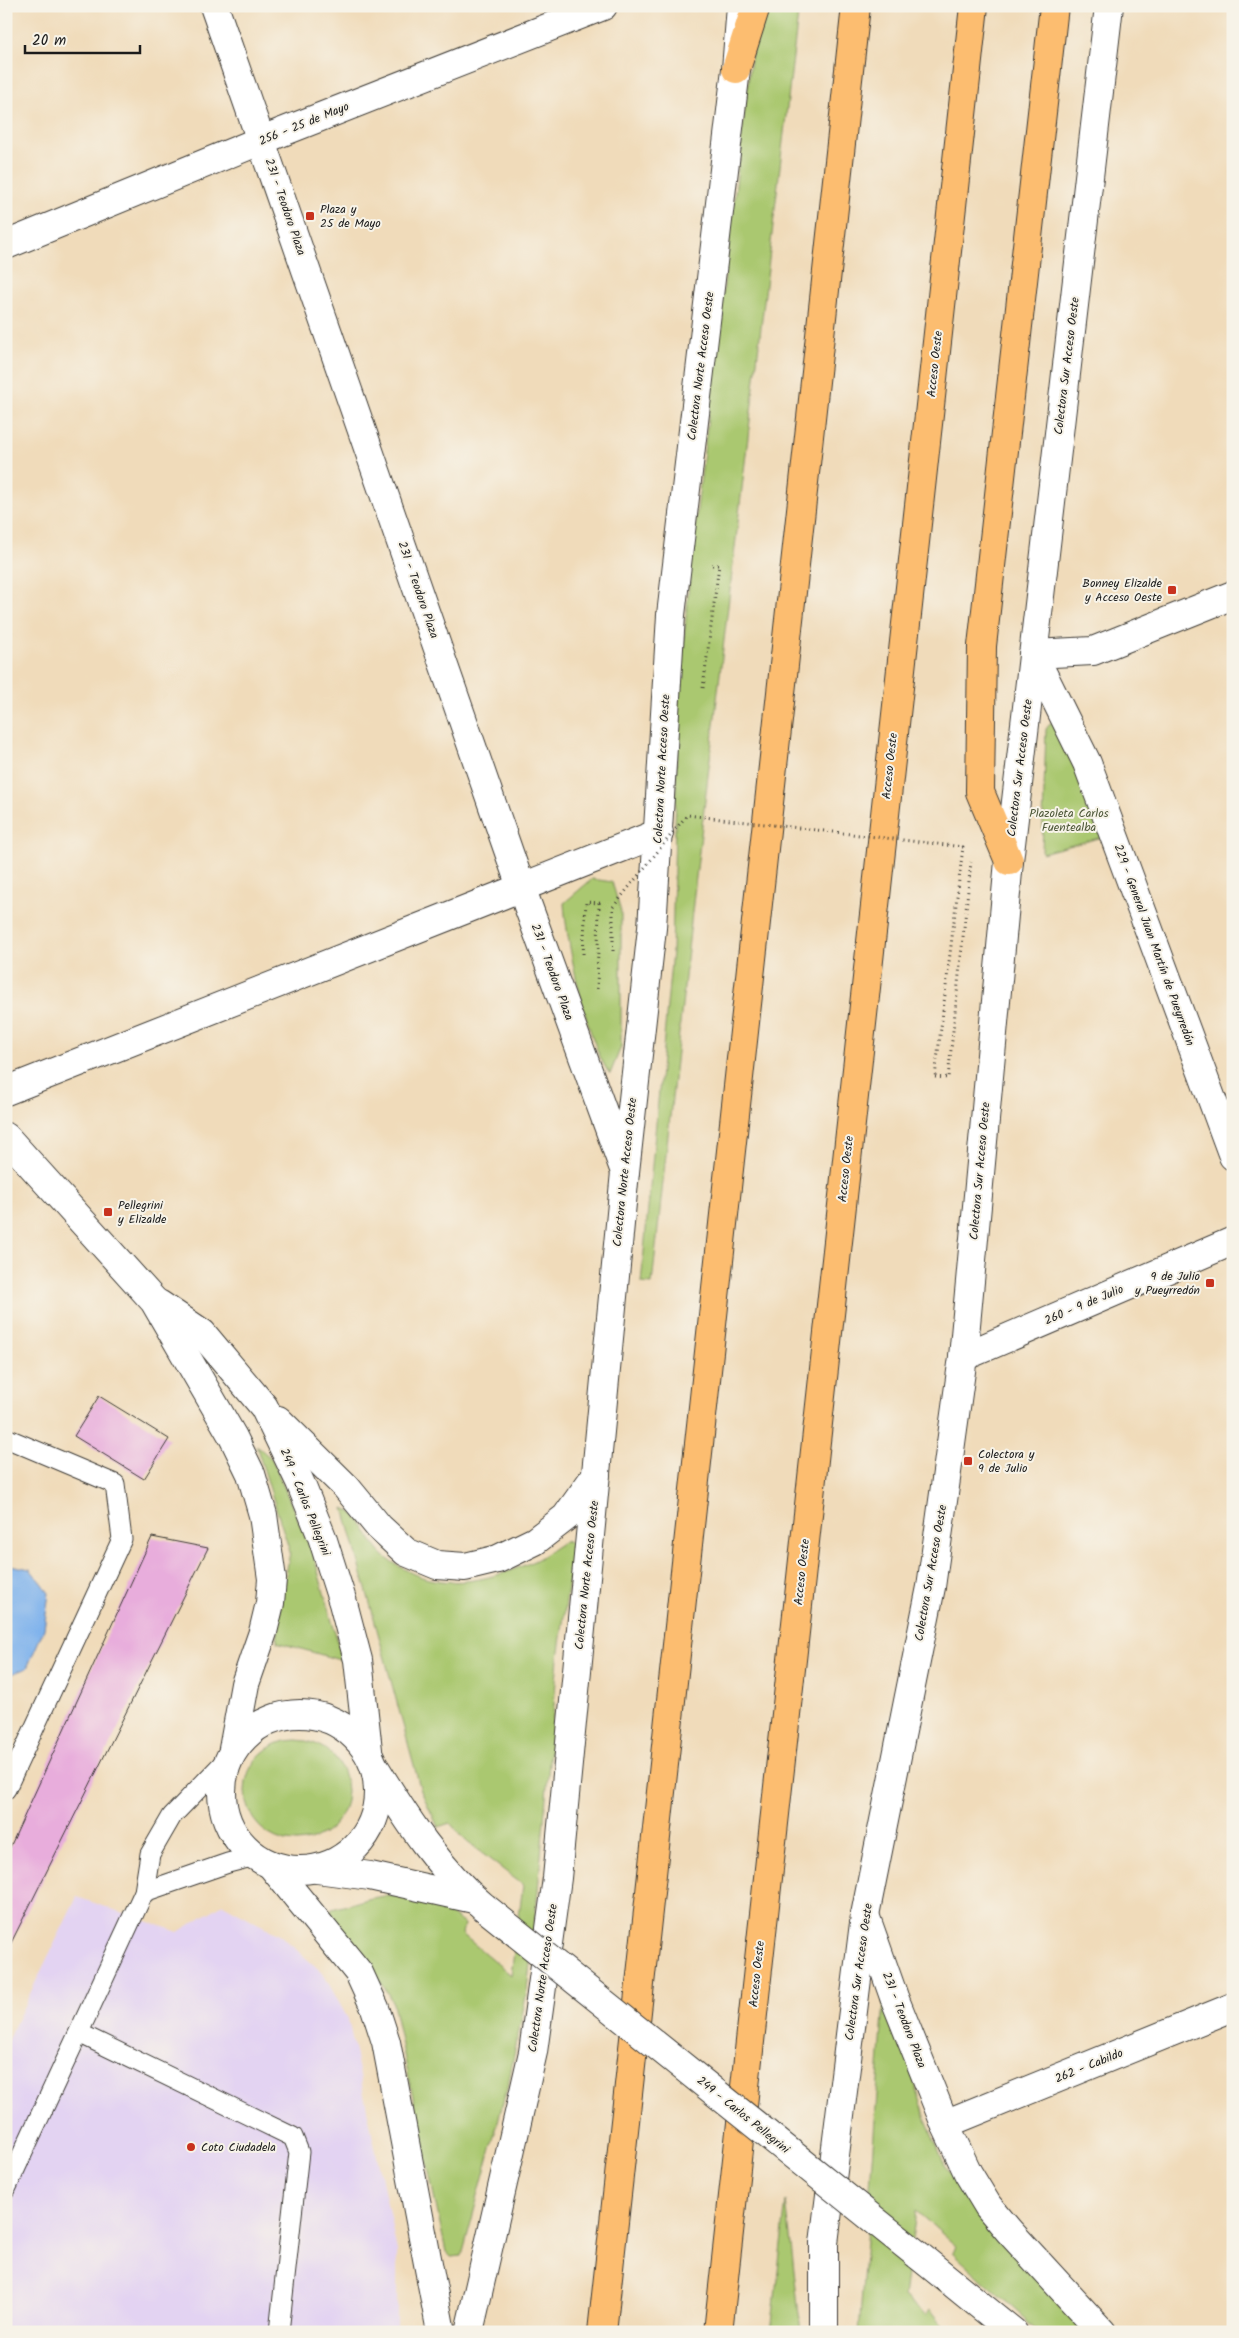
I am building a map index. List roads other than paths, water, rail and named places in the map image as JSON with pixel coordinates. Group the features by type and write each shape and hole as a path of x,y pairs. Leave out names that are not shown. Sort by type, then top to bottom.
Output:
{"highway":[{"path":"736,69 756,6"},
{"path":"602,2332 856,6"},
{"name":"Acceso Oeste","path":"718,2332 974,6"},
{"path":"1009,861 980,792 982,646 1054,6"}],"street":[{"name":"231 - Teodoro Plaza","path":"214,6 521,887 625,1172"},
{"name":"256 - 25 de Mayo","path":"6,245 262,140 603,6"},
{"name":"Colectora Norte Acceso Oeste","path":"469,2332 533,2052 557,1878 625,1172 652,928 671,616 736,69 741,6"},
{"name":"Colectora Sur Acceso Oeste","path":"824,2332 824,2242 865,1915 931,1587 962,1357 1009,861 1109,6"},
{"path":"1033,654 1093,651 1233,595"},
{"name":"229 - General Juan Martín de Pueyrredón","path":"1033,654 1087,763 1233,1156"},
{"path":"6,1091 659,833"},
{"name":"249 - Carlos Pellegrini","path":"6,1137 154,1301 233,1437 251,1474 263,1515 270,1551 272,1579 270,1603 263,1632 245,1684 230,1754"},
{"name":"260 - 9 de Julio","path":"962,1357 1233,1241"},
{"name":"249 - Carlos Pellegrini","path":"154,1301 202,1333 264,1407 300,1482 322,1537 343,1603 358,1660 372,1759 404,1814 438,1858 479,1903 1012,2332"},
{"path":"264,1407 346,1487 378,1527 406,1552 437,1565 465,1567 498,1560 535,1541 566,1517 597,1474"},
{"path":"263,1861 293,1871 317,1869 343,1858 363,1839 376,1814 378,1792 372,1759 346,1727 317,1714 285,1714 255,1726 230,1754 221,1785 224,1812 236,1837 263,1861 359,1973 375,2008 386,2042 418,2199 441,2332"},
{"name":"249 - Carlos Pellegrini","path":"317,1869 396,1881 479,1903"},
{"name":"231 - Teodoro Plaza","path":"865,1915 894,1997 945,2124"},
{"name":"262 - Cabildo","path":"945,2124 1233,2007"},
{"path":"945,2124 968,2173 988,2206 1102,2332"},
{"path":"924,2260 986,2332"}],"lane":[{"path":"6,1438 115,1484 122,1538 6,1789"},
{"path":"6,2189 144,1892 150,1854 172,1816 230,1754"},
{"path":"144,1892 228,1863 263,1861"},
{"path":"79,2033 293,2137 299,2152 279,2332"}],"water":[{"path":"10,1565 30,1569 49,1593 44,1629 27,1668 6,1676 6,1569"}],"place":[{"name":"Plaza y 25 de Mayo","path":"310,216"},
{"name":"Bonney Elizalde y Acceso Oeste","path":"1172,590"},
{"name":"Pellegrini y Elizalde","path":"108,1212"},
{"name":"9 de Julio y Pueyrredón","path":"1210,1283"},
{"name":"Colectora y 9 de Julio","path":"968,1461"},
{"name":"Coto Ciudadela","path":"191,2147"}],"park label":[{"name":"Plazoleta Carlos Fuentealba","path":"1069,820"}]}
